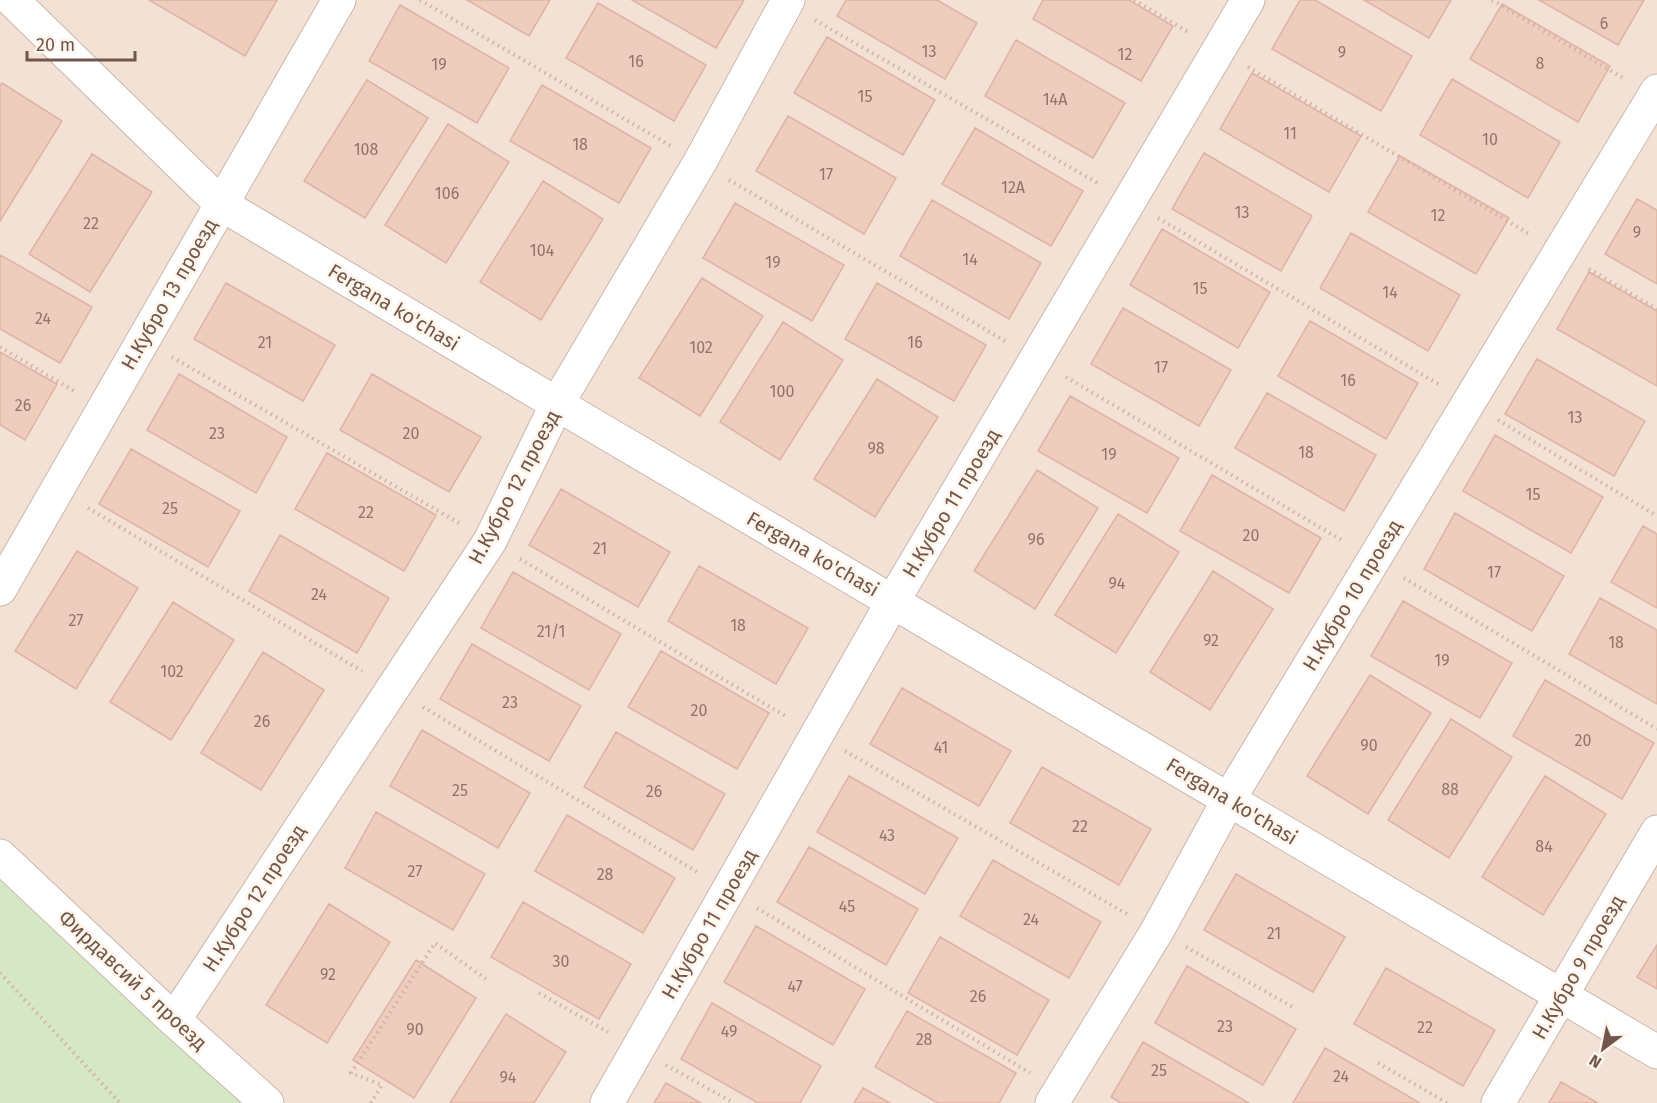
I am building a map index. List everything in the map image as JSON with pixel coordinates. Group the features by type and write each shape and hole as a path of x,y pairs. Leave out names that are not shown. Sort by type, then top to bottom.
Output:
{"street":[{"name":"Fergana ko'chasi","path":"12,0 220,204 557,405 1657,1052"},
{"name":"Н.Кубро 13 проезд","path":"0,588 339,0"},
{"name":"Н.Кубро 11 проезд","path":"607,1103 893,601 1248,0"},
{"name":"Н.Кубро 12 проезд","path":"174,1020 490,541 557,405 700,162 787,2"},
{"name":"Н.Кубро 10 проезд","path":"1056,1097 1157,931 1229,799 1655,93"},
{"name":"Н.Кубро 9 проезд","path":"1498,1103 1657,832"},
{"name":"Фирдавсий 5 проезд","path":"0,856 174,1020 267,1103"}],"path":[{"path":"1134,0 1657,309"},
{"path":"1492,0 1655,93"},
{"path":"787,2 1469,402 1657,516"},
{"path":"142,340 490,541 817,735 1293,1007"},
{"path":"0,347 103,408"},
{"path":"57,489 728,890 1056,1097"},
{"path":"371,1103 382,1085 351,1073 435,943 489,981"},
{"path":"0,973 120,1103"},
{"path":"1378,1063 1448,1103"}],"shaded area":[{"path":"0,0 1657,0 1657,1103 0,1103"}],"green space":[{"path":"0,876 244,1103 0,1103"}],"building":[{"path":"149,0 277,0 245,56"},
{"path":"467,0 550,0 529,36"},
{"path":"632,0 744,0 716,48"},
{"path":"846,0 937,0 977,23 945,79 837,16"},
{"path":"1043,0 1129,0 1173,26 1141,81 1033,19"},
{"path":"1300,0 1315,0 1412,56 1381,111 1272,49"},
{"path":"1364,0 1451,0 1429,38"},
{"path":"1539,0 1644,0 1618,45"},
{"path":"598,3 706,65 674,121 566,58"},
{"path":"1502,4 1610,66 1578,122 1470,59"},
{"path":"400,5 509,68 477,123 369,61"},
{"path":"827,37 935,100 903,155 794,93"},
{"path":"1016,40 1125,103 1093,158 985,96"},
{"path":"1252,73 1361,136 1329,192 1220,129"},
{"path":"1452,79 1560,142 1528,198 1420,135"},
{"path":"367,80 428,118 365,218 304,181"},
{"path":"2,83 62,121 0,221 0,86"},
{"path":"542,85 651,148 619,203 510,141"},
{"path":"788,116 896,178 864,234 756,171"},
{"path":"448,124 509,162 446,263 385,225"},
{"path":"975,128 1083,191 1051,246 942,184"},
{"path":"1204,153 1312,216 1281,271 1172,209"},
{"path":"92,154 152,192 90,292 29,254"},
{"path":"1400,156 1509,218 1476,274 1368,212"},
{"path":"543,181 603,219 541,320 480,282"},
{"path":"1637,199 1657,210 1657,284 1605,254"},
{"path":"932,200 1041,263 1009,319 900,256"},
{"path":"735,203 844,265 812,321 703,258"},
{"path":"1162,229 1270,292 1238,348 1130,285"},
{"path":"1351,233 1460,295 1428,351 1320,288"},
{"path":"0,255 92,307 60,363 0,329"},
{"path":"1589,272 1657,311 1657,386 1557,329"},
{"path":"702,278 763,316 700,416 639,378"},
{"path":"226,283 335,345 303,401 194,339"},
{"path":"877,283 986,345 954,401 845,339"},
{"path":"1123,308 1231,370 1199,426 1091,364"},
{"path":"1310,321 1418,383 1386,439 1278,376"},
{"path":"783,322 843,360 780,460 720,422"},
{"path":"0,352 57,384 25,440 0,425"},
{"path":"1537,359 1645,421 1614,476 1505,414"},
{"path":"179,374 287,437 256,493 147,430"},
{"path":"372,374 481,437 449,492 340,430"},
{"path":"877,379 938,417 875,517 814,479"},
{"path":"1267,393 1376,455 1344,511 1235,448"},
{"path":"1070,396 1179,458 1147,513 1038,451"},
{"path":"1495,435 1603,497 1571,553 1463,491"},
{"path":"131,449 240,511 208,567 99,504"},
{"path":"327,453 436,515 404,571 295,509"},
{"path":"1037,470 1098,508 1035,609 974,571"},
{"path":"1212,475 1321,538 1289,593 1180,531"},
{"path":"561,489 670,552 638,607 529,545"},
{"path":"1455,513 1564,576 1532,631 1424,569"},
{"path":"1118,514 1179,552 1116,653 1055,615"},
{"path":"1643,526 1657,534 1657,608 1611,582"},
{"path":"280,535 389,598 357,653 249,591"},
{"path":"77,551 138,588 76,689 15,651"},
{"path":"699,566 808,628 776,684 668,621"},
{"path":"1213,571 1273,609 1210,710 1150,672"},
{"path":"513,572 621,634 589,690 481,628"},
{"path":"1600,598 1657,630 1657,704 1569,654"},
{"path":"1403,601 1512,663 1480,718 1371,656"},
{"path":"173,602 234,640 171,740 110,702"},
{"path":"472,644 581,706 549,761 440,699"},
{"path":"661,651 769,713 737,769 628,707"},
{"path":"263,652 324,690 261,790 201,753"},
{"path":"1370,675 1431,713 1368,814 1307,776"},
{"path":"1545,680 1654,743 1622,799 1513,736"},
{"path":"902,688 1011,751 979,806 870,744"},
{"path":"1451,719 1512,757 1449,858 1388,820"},
{"path":"422,730 530,793 498,848 390,786"},
{"path":"616,732 725,794 693,850 584,787"},
{"path":"1042,767 1151,829 1119,885 1010,823"},
{"path":"849,776 958,838 925,894 817,832"},
{"path":"1545,776 1606,814 1543,915 1482,877"},
{"path":"376,812 485,874 453,930 345,868"},
{"path":"567,815 675,878 643,933 535,871"},
{"path":"809,847 918,909 886,965 777,902"},
{"path":"993,860 1101,922 1069,978 960,916"},
{"path":"1236,874 1345,937 1313,992 1204,930"},
{"path":"523,902 631,964 599,1019 491,957"},
{"path":"329,904 390,942 327,1043 266,1005"},
{"path":"756,926 865,989 833,1045 724,982"},
{"path":"940,937 1049,1000 1017,1055 908,993"},
{"path":"1657,945 1657,989 1637,977"},
{"path":"416,960 476,998 414,1098 353,1060"},
{"path":"1187,966 1296,1029 1263,1085 1155,1023"},
{"path":"1386,968 1495,1030 1463,1086 1354,1024"},
{"path":"712,1003 821,1066 800,1103 758,1103 681,1059"},
{"path":"907,1011 1016,1073 999,1103 938,1103 875,1067"},
{"path":"506,1014 566,1052 534,1103 450,1103"},
{"path":"1143,1042 1249,1103 1121,1103 1111,1097"},
{"path":"1325,1048 1420,1103 1293,1103"},
{"path":"1561,1082 1598,1103 1549,1103"},
{"path":"666,1083 701,1103 654,1103"},
{"path":"863,1088 890,1103 854,1103"}]}
